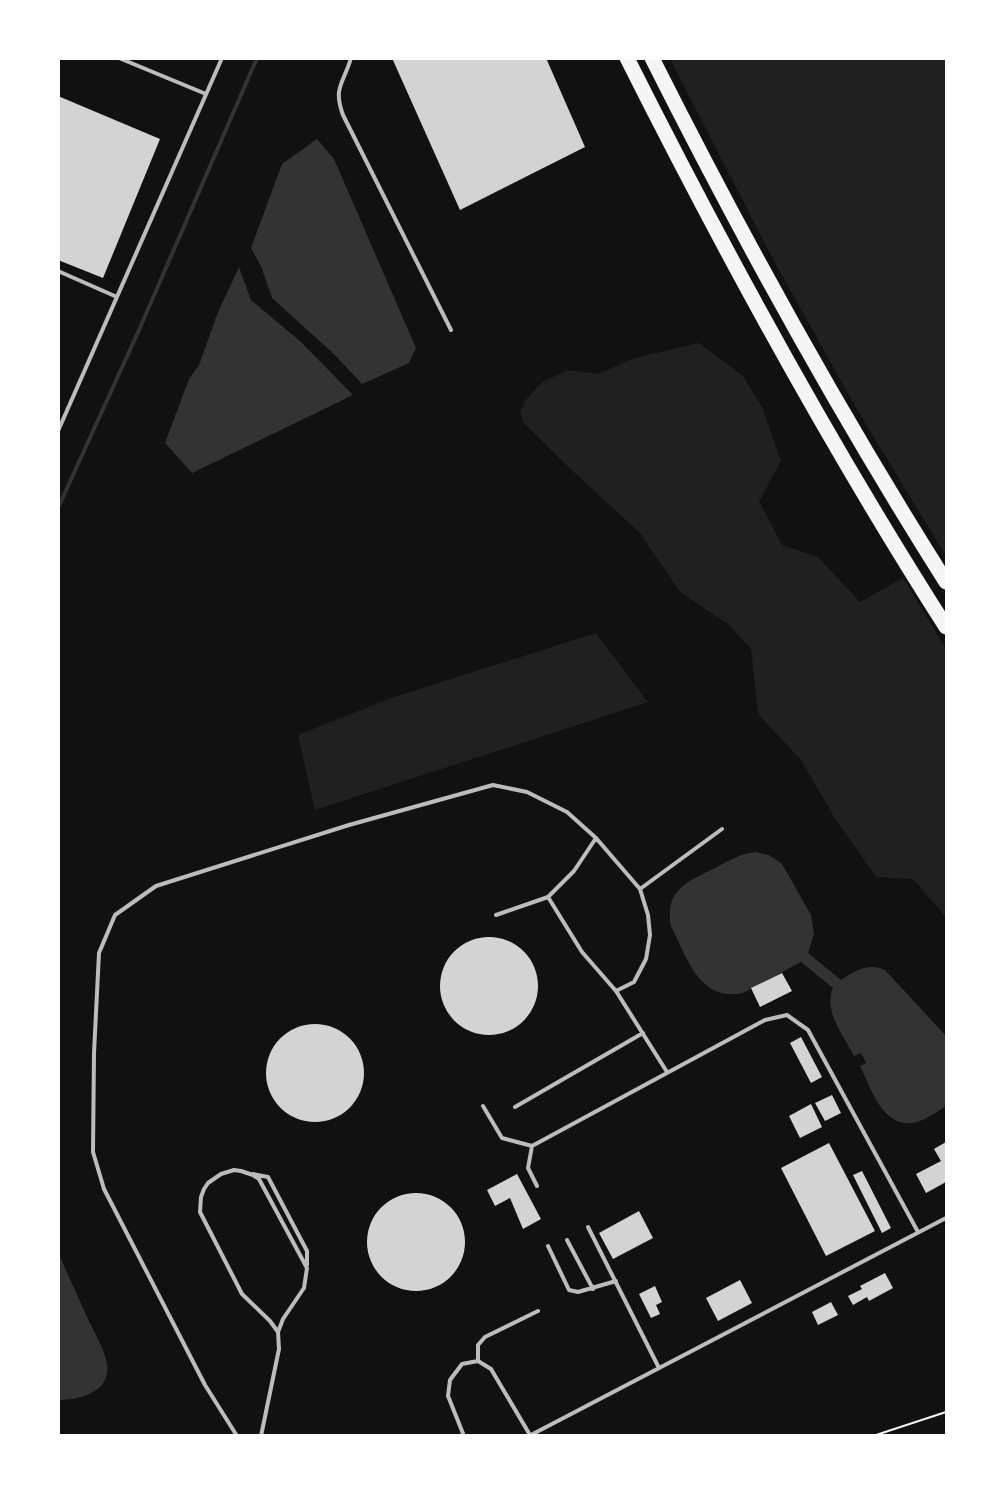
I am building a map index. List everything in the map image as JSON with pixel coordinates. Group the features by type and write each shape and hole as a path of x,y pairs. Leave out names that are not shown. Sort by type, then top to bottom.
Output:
{"highway":[{"path":"627,58 669,143 772,336 882,526 946,627"},
{"path":"652,58 792,325 946,582"}],"lane":[{"path":"119,58 206,94"},
{"path":"58,431 222,58"},
{"path":"351,58 346,75 339,86 338,100 451,330"},
{"path":"58,271 117,297"},
{"path":"237,1436 205,1385 104,1188 93,1152 94,1053 99,953 115,915 156,886 349,825 493,785 527,792 567,812 596,838 640,889 648,915 650,935 646,959 634,982 616,992"},
{"path":"640,889 722,829"},
{"path":"496,915 548,897 574,871 596,838"},
{"path":"548,897 582,952 616,992 667,1072"},
{"path":"483,1107 502,1138 531,1146 765,1020 787,1015 808,1030 918,1232"},
{"path":"515,1107 642,1033"},
{"path":"531,1146 528,1167 537,1186"},
{"path":"261,1436 279,1348 278,1332 307,1280 307,1251 268,1177 234,1170 227,1171 208,1183 201,1197 200,1212 243,1294 278,1332"},
{"path":"247,1172 259,1179 307,1268"},
{"path":"464,1436 448,1396 450,1380 462,1364 478,1361 491,1369 529,1435 946,1218"},
{"path":"588,1227 659,1368"},
{"path":"567,1240 593,1289"},
{"path":"548,1245 570,1290 578,1292 616,1281"},
{"path":"478,1361 478,1345 485,1337 538,1311"}],"path":[{"path":"873,1436 946,1412"}],"shaded area":[{"path":"670,59 946,59 946,556 855,406 773,259"},
{"path":"317,139 334,159 416,348 409,363 362,384 334,354 272,298 261,266 251,248 282,164"},
{"path":"239,267 251,300 301,342 353,395 192,473 165,443 189,379 199,365 218,312"},
{"path":"699,343 743,376 762,407 781,461 759,501 782,545 818,557 860,602 903,578 946,649 946,917 913,879 876,877 834,817 801,760 758,714 751,649 729,625 680,592 640,533 523,422 520,412 525,401 542,382 568,370 598,374 635,358"},
{"path":"596,633 648,702 315,810 298,735 391,698"},
{"path":"755,852 769,855 782,864 811,915 814,934 808,953 841,980 867,967 885,970 946,1036 946,1106 913,1123 902,1123 886,1113 873,1095 860,1066 866,1063 861,1053 854,1056 836,1023 831,1006 833,988 801,962 743,993 728,994 715,991 696,975 671,926 671,904 674,896 695,878 734,858"},
{"path":"59,1254 104,1352 107,1374 99,1388 92,1392 76,1398 58,1400"}],"building":[{"path":"392,58 546,58 585,147 460,210"},
{"path":"58,96 160,139 103,278 58,260"},
{"path":"489,937 508,940 524,951 535,967 538,986 535,1005 524,1021 508,1032 489,1035 470,1032 454,1021 443,1005 440,986 443,967 454,951 470,940"},
{"path":"782,973 792,991 760,1007 751,988"},
{"path":"315,1024 334,1028 350,1038 360,1054 364,1073 360,1092 350,1108 334,1118 315,1122 296,1118 280,1108 270,1092 266,1073 270,1054 280,1038 296,1028"},
{"path":"801,1037 822,1077 811,1083 790,1043"},
{"path":"832,1095 841,1113 825,1121 815,1103"},
{"path":"811,1104 822,1127 800,1138 789,1116"},
{"path":"946,1142 946,1182 926,1193 916,1174 941,1161 934,1149"},
{"path":"829,1143 875,1231 826,1256 781,1168"},
{"path":"862,1171 891,1228 882,1233 853,1175"},
{"path":"517,1174 541,1219 523,1229 510,1198 495,1206 487,1190"},
{"path":"416,1193 435,1197 451,1207 461,1223 465,1242 461,1261 451,1277 435,1287 416,1291 397,1287 381,1277 371,1261 367,1242 371,1223 381,1207 397,1197"},
{"path":"639,1211 653,1238 613,1259 599,1233"},
{"path":"885,1273 893,1288 869,1301 867,1297 853,1305 848,1296 862,1289 860,1286"},
{"path":"740,1280 752,1303 718,1321 706,1298"},
{"path":"655,1286 662,1302 656,1305 660,1314 651,1318 639,1294"},
{"path":"831,1302 838,1315 818,1325 812,1312"}],"waterway":[{"path":"58,508 139,330 257,58"}]}
